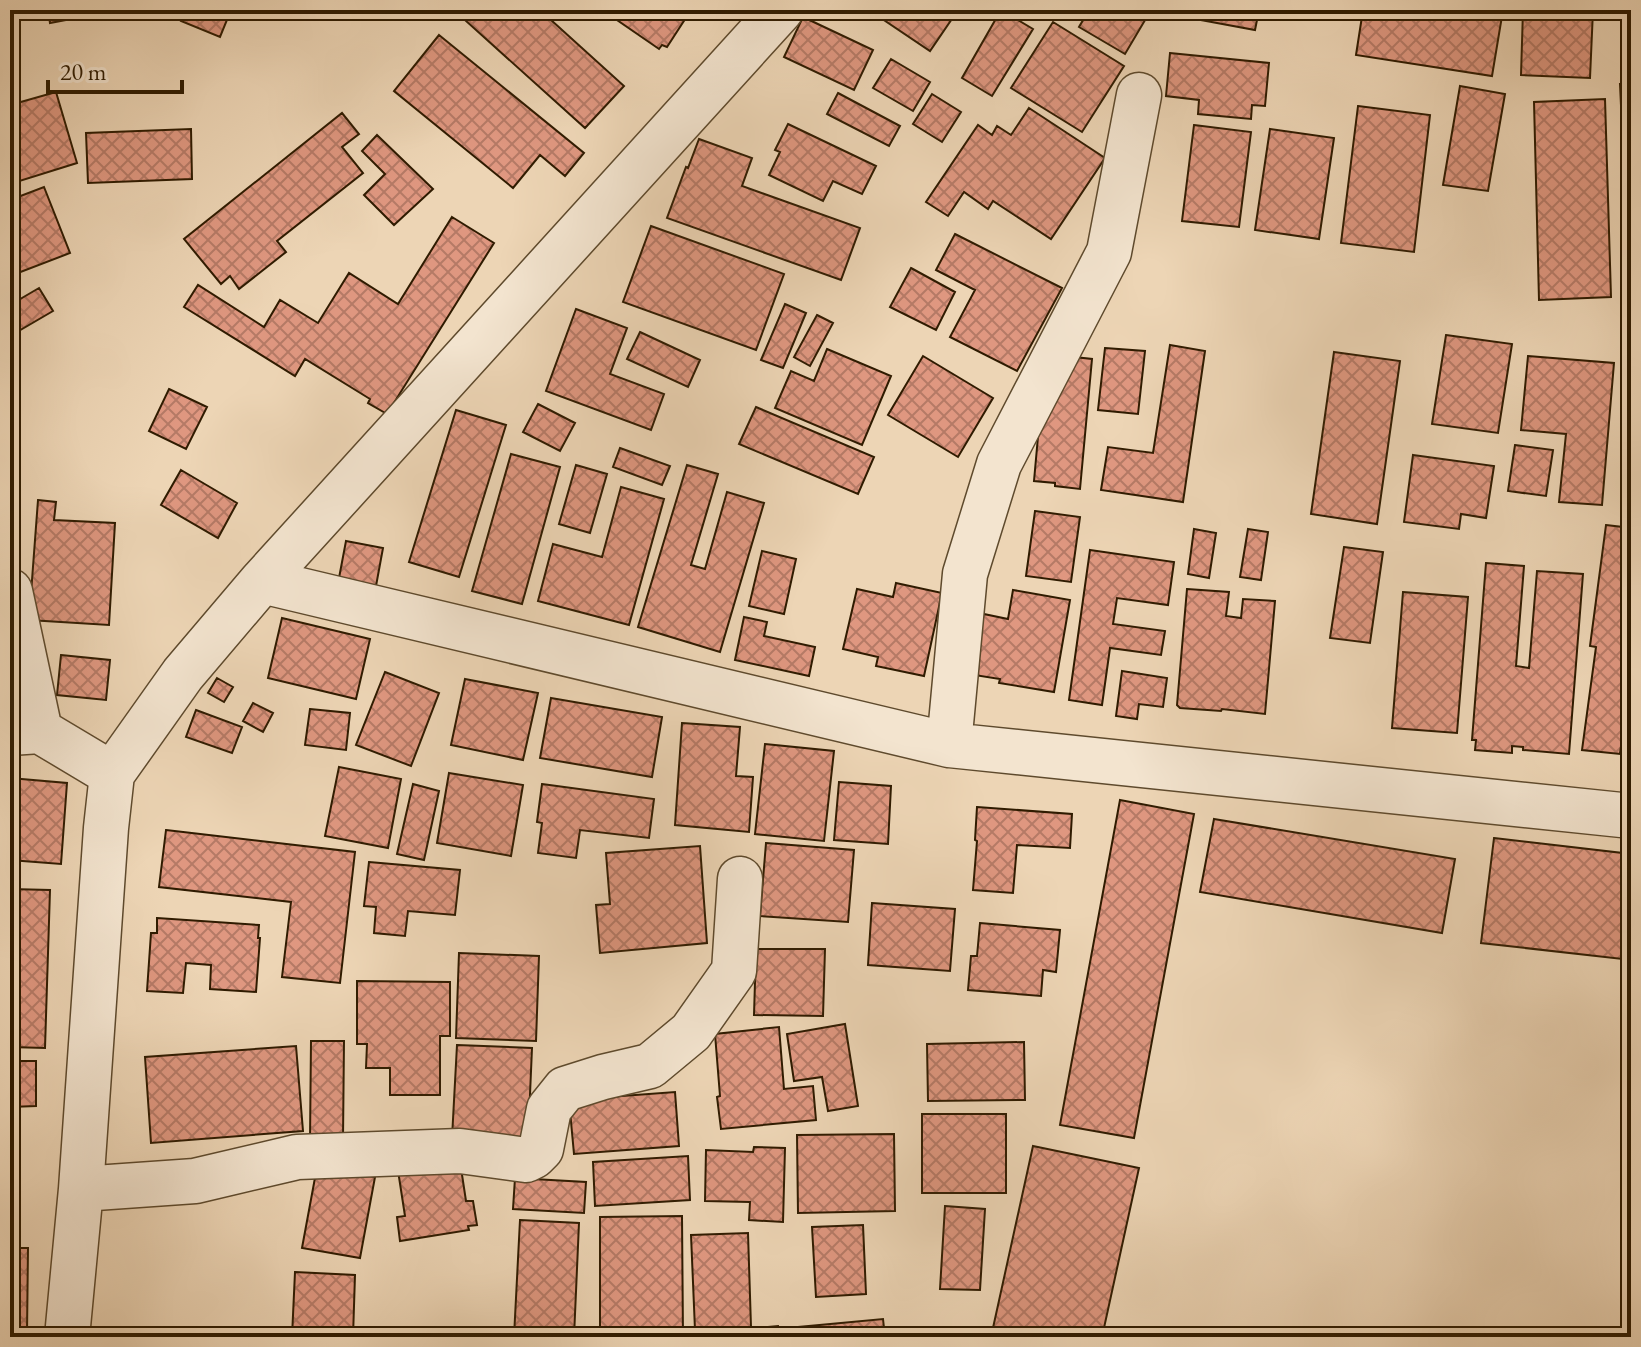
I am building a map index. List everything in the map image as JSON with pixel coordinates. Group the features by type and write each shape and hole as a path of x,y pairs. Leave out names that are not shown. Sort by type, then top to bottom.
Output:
{"street":[{"path":"67,1337 112,774 183,674 262,581 781,10"},
{"path":"949,745 965,574 999,464 1109,252 1139,95"},
{"path":"262,581 949,745 1631,816"},
{"path":"10,591 25,732 112,774"},
{"path":"81,1189 195,1181 297,1157 460,1151 526,1160 541,1149 549,1109 565,1089 650,1066 691,1032 734,971 740,879"}],"building":[{"path":"48,10 118,10 50,23"},
{"path":"186,10 231,10 220,37 181,21"},
{"path":"475,10 540,10 624,86 585,128 466,21"},
{"path":"605,10 691,10 667,47 662,45 659,49"},
{"path":"869,10 958,10 930,51"},
{"path":"1001,10 1033,29 992,96 962,78"},
{"path":"1089,10 1151,10 1125,54 1079,27"},
{"path":"1181,10 1259,10 1255,30 1179,16"},
{"path":"1272,10 1307,10 1307,15 1272,14"},
{"path":"1363,10 1503,10 1492,76 1356,55"},
{"path":"1523,10 1593,10 1590,78 1521,75"},
{"path":"803,17 873,50 854,90 784,57"},
{"path":"1053,22 1124,66 1082,132 1011,88"},
{"path":"439,35 584,153 565,176 540,155 513,188 394,91"},
{"path":"1170,53 1269,63 1265,106 1252,105 1251,119 1198,114 1199,100 1166,96"},
{"path":"891,59 930,82 913,111 873,88"},
{"path":"1620,84 1631,84 1631,149 1623,149"},
{"path":"1460,86 1505,94 1488,191 1443,185"},
{"path":"56,92 77,163 10,184 10,105"},
{"path":"838,93 900,126 889,146 827,114"},
{"path":"932,94 961,112 942,142 913,124"},
{"path":"1605,99 1611,297 1539,300 1534,102"},
{"path":"1358,106 1430,115 1414,252 1341,243"},
{"path":"1029,108 1105,158 1051,239 993,201 988,209 964,192 948,216 926,202 978,125 992,135 997,126 1011,135"},
{"path":"342,113 359,134 342,147 363,173 277,241 286,252 239,289 230,276 221,284 184,239"},
{"path":"788,124 876,166 862,194 833,181 823,201 769,175 780,152 775,150"},
{"path":"1194,125 1251,132 1239,227 1182,221"},
{"path":"191,129 192,179 88,183 86,133"},
{"path":"1270,129 1334,138 1319,239 1255,230"},
{"path":"377,135 433,189 394,225 364,195 385,174 362,151"},
{"path":"699,139 752,158 742,186 860,228 841,280 667,218"},
{"path":"44,187 70,253 10,276 10,200"},
{"path":"452,217 494,243 387,414 368,403 370,399 305,359 295,376 184,307 198,285 264,327 280,300 318,323 349,273 398,304"},
{"path":"651,226 784,274 756,350 623,302"},
{"path":"955,234 1062,288 1017,371 950,337 975,290 936,270"},
{"path":"911,268 955,292 936,330 890,307"},
{"path":"39,288 53,311 10,336 10,305"},
{"path":"785,304 806,313 783,368 761,360"},
{"path":"576,309 627,328 610,374 664,394 651,430 546,391"},
{"path":"817,315 833,323 810,366 794,357"},
{"path":"640,332 700,360 688,387 627,359"},
{"path":"1446,335 1512,344 1498,433 1432,424"},
{"path":"1170,345 1205,351 1183,502 1101,490 1108,447 1153,453"},
{"path":"1105,348 1145,351 1138,414 1098,410"},
{"path":"827,349 891,376 862,445 775,408 791,371 814,381"},
{"path":"1334,352 1400,361 1377,524 1311,514"},
{"path":"923,356 993,398 958,457 888,415"},
{"path":"1065,356 1092,359 1080,489 1034,481 1043,381"},
{"path":"1528,356 1614,363 1602,505 1559,502 1566,434 1521,430"},
{"path":"169,389 207,407 186,449 149,431"},
{"path":"538,404 575,423 560,451 523,432"},
{"path":"756,407 874,457 858,494 739,444"},
{"path":"456,410 506,425 459,577 409,562"},
{"path":"1515,445 1553,450 1546,496 1508,491"},
{"path":"620,448 670,466 662,485 613,467"},
{"path":"511,454 560,467 522,604 472,591"},
{"path":"1413,455 1494,466 1486,518 1461,514 1459,529 1404,522"},
{"path":"576,465 607,474 590,533 559,524"},
{"path":"687,465 718,474 691,565 705,569 727,492 764,503 720,652 638,627"},
{"path":"181,470 237,503 218,538 161,505"},
{"path":"621,487 664,499 629,625 538,601 553,544 602,557"},
{"path":"38,500 56,502 54,520 115,523 109,625 29,620"},
{"path":"1035,511 1080,517 1071,582 1026,576"},
{"path":"1606,525 1631,528 1631,669 1620,754 1582,750 1596,647 1590,646"},
{"path":"1194,529 1216,533 1209,578 1188,574"},
{"path":"1248,529 1268,532 1261,580 1240,577"},
{"path":"346,541 383,548 376,586 339,578"},
{"path":"1344,547 1383,552 1370,643 1330,638"},
{"path":"1090,550 1174,562 1168,605 1117,598 1113,624 1165,631 1161,655 1110,648 1102,705 1069,700"},
{"path":"762,551 796,559 784,614 749,606"},
{"path":"1486,563 1524,566 1516,666 1529,668 1537,571 1583,574 1569,754 1523,750 1523,747 1512,746 1512,753 1475,750 1476,740 1472,740"},
{"path":"896,583 942,593 924,676 876,666 878,657 843,649 857,589 893,597"},
{"path":"1187,589 1229,592 1226,616 1241,618 1243,599 1275,601 1265,714 1180,708 1177,705"},
{"path":"1013,590 1070,600 1054,692 999,683 1000,679 968,674 979,613 1008,619"},
{"path":"1403,592 1468,597 1457,733 1392,728"},
{"path":"744,617 767,622 764,636 815,647 809,676 735,660"},
{"path":"282,618 370,639 356,699 268,678"},
{"path":"61,655 110,660 106,700 57,695"},
{"path":"1122,671 1167,678 1163,707 1139,704 1137,719 1116,716"},
{"path":"385,672 439,693 411,766 356,745"},
{"path":"217,678 233,687 224,702 208,693"},
{"path":"465,679 538,693 523,760 451,745"},
{"path":"551,698 662,717 652,777 540,758"},
{"path":"253,703 273,713 263,732 243,721"},
{"path":"310,709 350,713 346,750 305,745"},
{"path":"196,710 242,727 232,753 186,737"},
{"path":"682,723 740,727 736,776 753,777 749,832 675,825"},
{"path":"765,744 834,751 824,841 755,834"},
{"path":"339,767 401,779 388,848 325,836"},
{"path":"449,773 523,785 511,856 437,843"},
{"path":"10,778 67,783 61,864 10,860"},
{"path":"839,782 891,786 888,844 834,840"},
{"path":"413,784 439,791 424,860 397,854"},
{"path":"542,784 654,799 649,838 580,830 576,858 538,853 542,823 537,822"},
{"path":"1120,800 1194,814 1134,1138 1060,1125"},
{"path":"977,807 1072,814 1070,848 1017,845 1013,893 973,890"},
{"path":"1214,819 1455,859 1442,933 1200,892"},
{"path":"166,830 355,852 340,983 282,977 291,902 159,887"},
{"path":"1494,838 1631,854 1631,960 1481,943"},
{"path":"766,843 854,850 848,922 760,916"},
{"path":"700,846 707,943 600,953 596,905 610,904 606,853"},
{"path":"369,862 460,870 455,915 408,911 405,936 374,933 376,907 364,906"},
{"path":"10,889 50,890 45,1048 10,1047"},
{"path":"872,903 955,909 950,971 868,965"},
{"path":"157,918 259,925 256,992 210,989 211,965 186,963 183,993 147,991 151,933 157,933"},
{"path":"980,923 1060,930 1056,972 1043,970 1041,996 968,990 971,956 977,956"},
{"path":"756,949 825,949 823,1016 754,1015"},
{"path":"459,953 539,956 536,1041 456,1038"},
{"path":"357,981 450,982 450,1036 440,1036 440,1095 390,1095 390,1068 366,1068 367,1044 357,1044"},
{"path":"845,1024 858,1106 828,1111 822,1077 794,1081 787,1034"},
{"path":"779,1027 784,1089 813,1086 816,1120 721,1129 715,1034"},
{"path":"311,1041 344,1041 343,1139 310,1140"},
{"path":"1024,1042 1025,1100 928,1101 927,1044"},
{"path":"457,1045 532,1048 528,1141 452,1138"},
{"path":"296,1046 303,1131 151,1143 145,1057"},
{"path":"10,1061 36,1061 36,1106 10,1107"},
{"path":"675,1092 679,1146 574,1154 569,1100"},
{"path":"922,1114 1006,1114 1006,1193 922,1193"},
{"path":"894,1134 895,1211 798,1213 797,1135"},
{"path":"1033,1146 1139,1168 1102,1337 991,1337"},
{"path":"754,1147 785,1148 783,1222 749,1220 750,1202 705,1201 706,1150 753,1152"},
{"path":"459,1155 466,1201 473,1201 477,1225 468,1226 469,1230 400,1241 397,1217 405,1216 397,1164"},
{"path":"688,1156 690,1200 595,1206 593,1162"},
{"path":"317,1167 375,1177 360,1258 302,1248"},
{"path":"515,1178 586,1182 584,1213 513,1209"},
{"path":"945,1206 985,1209 980,1290 940,1289"},
{"path":"682,1216 683,1337 600,1337 600,1217"},
{"path":"520,1220 579,1223 574,1337 514,1337"},
{"path":"863,1225 866,1294 816,1297 812,1227"},
{"path":"748,1233 751,1327 695,1330 691,1235"},
{"path":"10,1248 28,1248 27,1333 10,1333"},
{"path":"295,1272 355,1275 353,1337 292,1337"},
{"path":"883,1319 885,1337 788,1337 788,1328"},
{"path":"778,1326 779,1337 726,1337 747,1335 747,1329"}]}
